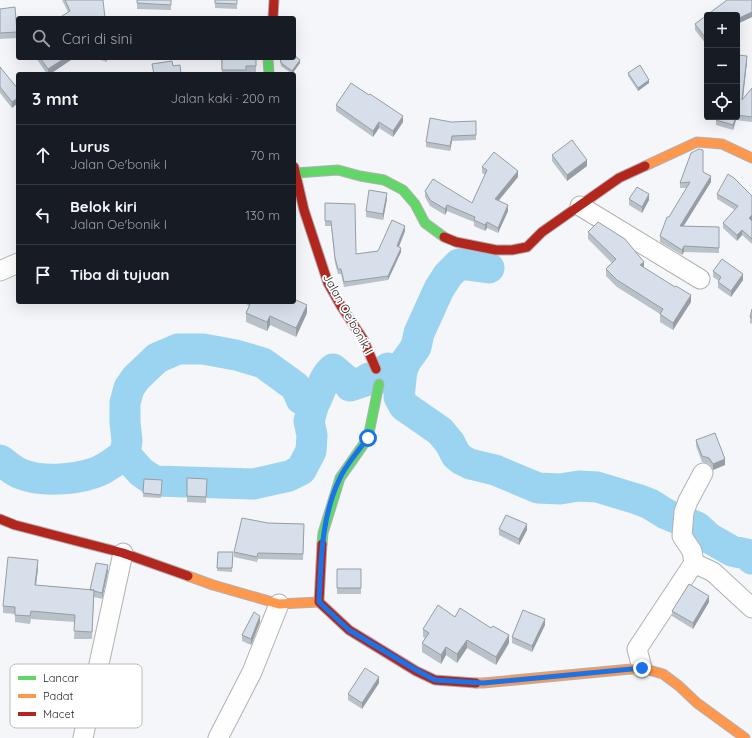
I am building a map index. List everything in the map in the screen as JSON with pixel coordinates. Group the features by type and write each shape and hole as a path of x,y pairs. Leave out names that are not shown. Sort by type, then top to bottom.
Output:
{"street":[{"path":"273,16 274,0"},
{"path":"268,60 269,72"},
{"path":"296,170 338,170 384,180 403,190 415,204 425,223 440,235 456,242 496,250 512,250 527,247 542,232 619,178 697,142 722,144 752,158"},
{"name":"Jalan Oe'bonik I","path":"296,174 304,210 328,283 341,306 363,338 377,377 368,438 340,478 323,533 319,602"},
{"path":"580,206 700,279"},
{"path":"0,271 16,264"},
{"path":"642,668 637,649 694,563 692,551 682,536 684,512 688,501 703,473"},
{"path":"0,519 14,525 123,554 213,585 279,604 319,602 349,630 435,680 483,683 642,668 663,674 679,686 697,703 745,738"},
{"path":"99,664 123,554"},
{"path":"694,563 713,572 752,608"},
{"path":"218,738 252,672 279,604"},
{"path":"83,738 85,728"}],"building":[{"path":"65,0 103,0 105,16 62,16 70,11"},
{"path":"137,0 171,0 171,5 137,3"},
{"path":"215,0 237,0 237,4 215,3"},
{"path":"727,0 752,0 752,12 740,18 740,12 711,12"},
{"path":"15,7 16,32 0,33 0,9"},
{"path":"704,17 704,36 695,24"},
{"path":"740,55 747,56 742,100 752,88 752,117 740,115"},
{"path":"296,57 300,60 292,71 281,63 280,60 296,60"},
{"path":"41,60 62,60 48,69"},
{"path":"222,60 256,60 256,66 246,66 246,70 222,70"},
{"path":"172,61 173,66 180,65 181,72 154,72 152,64"},
{"path":"640,65 649,80 638,88 628,73"},
{"path":"0,67 16,87 16,99 12,102 0,87"},
{"path":"351,83 403,116 393,131 379,122 373,131 336,105"},
{"path":"430,118 451,122 476,121 476,135 452,136 450,146 426,142"},
{"path":"716,120 735,120 733,125"},
{"path":"572,140 587,160 567,175 552,155"},
{"path":"699,149 703,150 703,172 711,176 680,226 719,227 719,248 684,246 682,250 660,236 667,217 669,217 690,182 680,183 691,153"},
{"path":"494,152 518,171 495,199 508,205 498,228 487,222 485,225 474,220 475,217 447,205 445,209 430,200 425,191 433,179 472,203 487,170 482,167"},
{"path":"728,174 752,196 752,215 749,218 752,221 752,239 742,230 737,235 723,223 738,206 717,194"},
{"path":"637,187 649,194 642,207 629,199"},
{"path":"369,190 387,193 383,214 366,211"},
{"path":"325,203 355,204 356,254 378,251 392,220 405,226 397,246 401,248 388,276 344,282 341,269 338,269 335,258 331,221 325,221"},
{"path":"598,222 625,239 644,262 640,265 675,287 676,286 691,295 673,323 660,314 663,309 617,280 606,269 616,259 588,232"},
{"path":"722,259 743,274 731,291 718,282 721,277 713,271"},
{"path":"296,300 307,305 296,328 270,316 267,322 246,313 250,304 296,304"},
{"path":"715,433 725,459 713,464 709,458 702,456 696,440"},
{"path":"187,478 207,479 206,497 187,496"},
{"path":"144,479 162,480 161,495 143,493"},
{"path":"506,515 527,524 519,539 499,529"},
{"path":"242,518 268,523 304,524 303,554 258,553 257,557 234,552"},
{"path":"218,552 233,552 232,568 217,568"},
{"path":"8,557 38,560 35,585 94,590 92,632 74,631 75,615 31,611 30,616 15,615 15,607 3,606"},
{"path":"96,563 108,565 102,593 90,590"},
{"path":"337,569 361,569 361,588 337,588"},
{"path":"689,584 709,596 693,623 672,611"},
{"path":"438,605 455,617 460,608 491,628 493,626 509,635 496,657 467,640 457,654 446,647 441,655 422,643 429,633 423,629"},
{"path":"523,610 545,619 532,646 512,637"},
{"path":"254,612 260,616 251,639 242,635"},
{"path":"365,668 379,677 362,703 348,694"}],"waterway":[{"path":"402,370 406,361 416,347 419,333 439,289 448,275 459,264 489,268"},
{"path":"0,460 21,474 29,477 47,479 67,479 77,477 94,473 106,467 125,454 127,441 125,403 129,388 136,378 157,358 178,349 203,349 236,355 263,363 296,387 301,399 314,404 324,380 333,369 347,381 350,386 365,381 369,378 382,378 388,368 402,370 399,397 404,406 440,431 450,443 456,455 462,460 470,464 495,470 538,488 560,489 579,486 597,487 637,499 650,504 666,514 697,527 709,538 732,551 746,554 752,559"},
{"path":"125,454 141,472 154,481 253,484 289,476 301,470 311,451 312,435 309,421 314,404"}],"traffic: fast":[{"path":"268,60 269,72"},
{"path":"296,173 338,170 384,180 403,190 415,204 425,223 444,237"},
{"path":"322,544 323,533 340,478 368,438 379,384"}],"traffic: slow":[{"path":"645,166 697,142 722,144 752,158"},
{"path":"188,576 213,585 279,604 319,602"},
{"path":"476,683 642,668 663,674 679,686 697,703 745,738"}],"traffic: jam":[{"path":"273,16 274,0"},
{"path":"444,237 456,242 496,250 512,250 527,247 542,232 619,178 645,166"},
{"path":"296,176 304,210 328,283 363,339 376,369"},
{"path":"0,519 15,525 123,553 188,576"},
{"path":"322,544 319,602 349,630 416,671 435,680 476,683"}],"route":[{"path":"368,438 340,478 323,533 319,602 349,630 435,680 483,683 642,668"}]}
